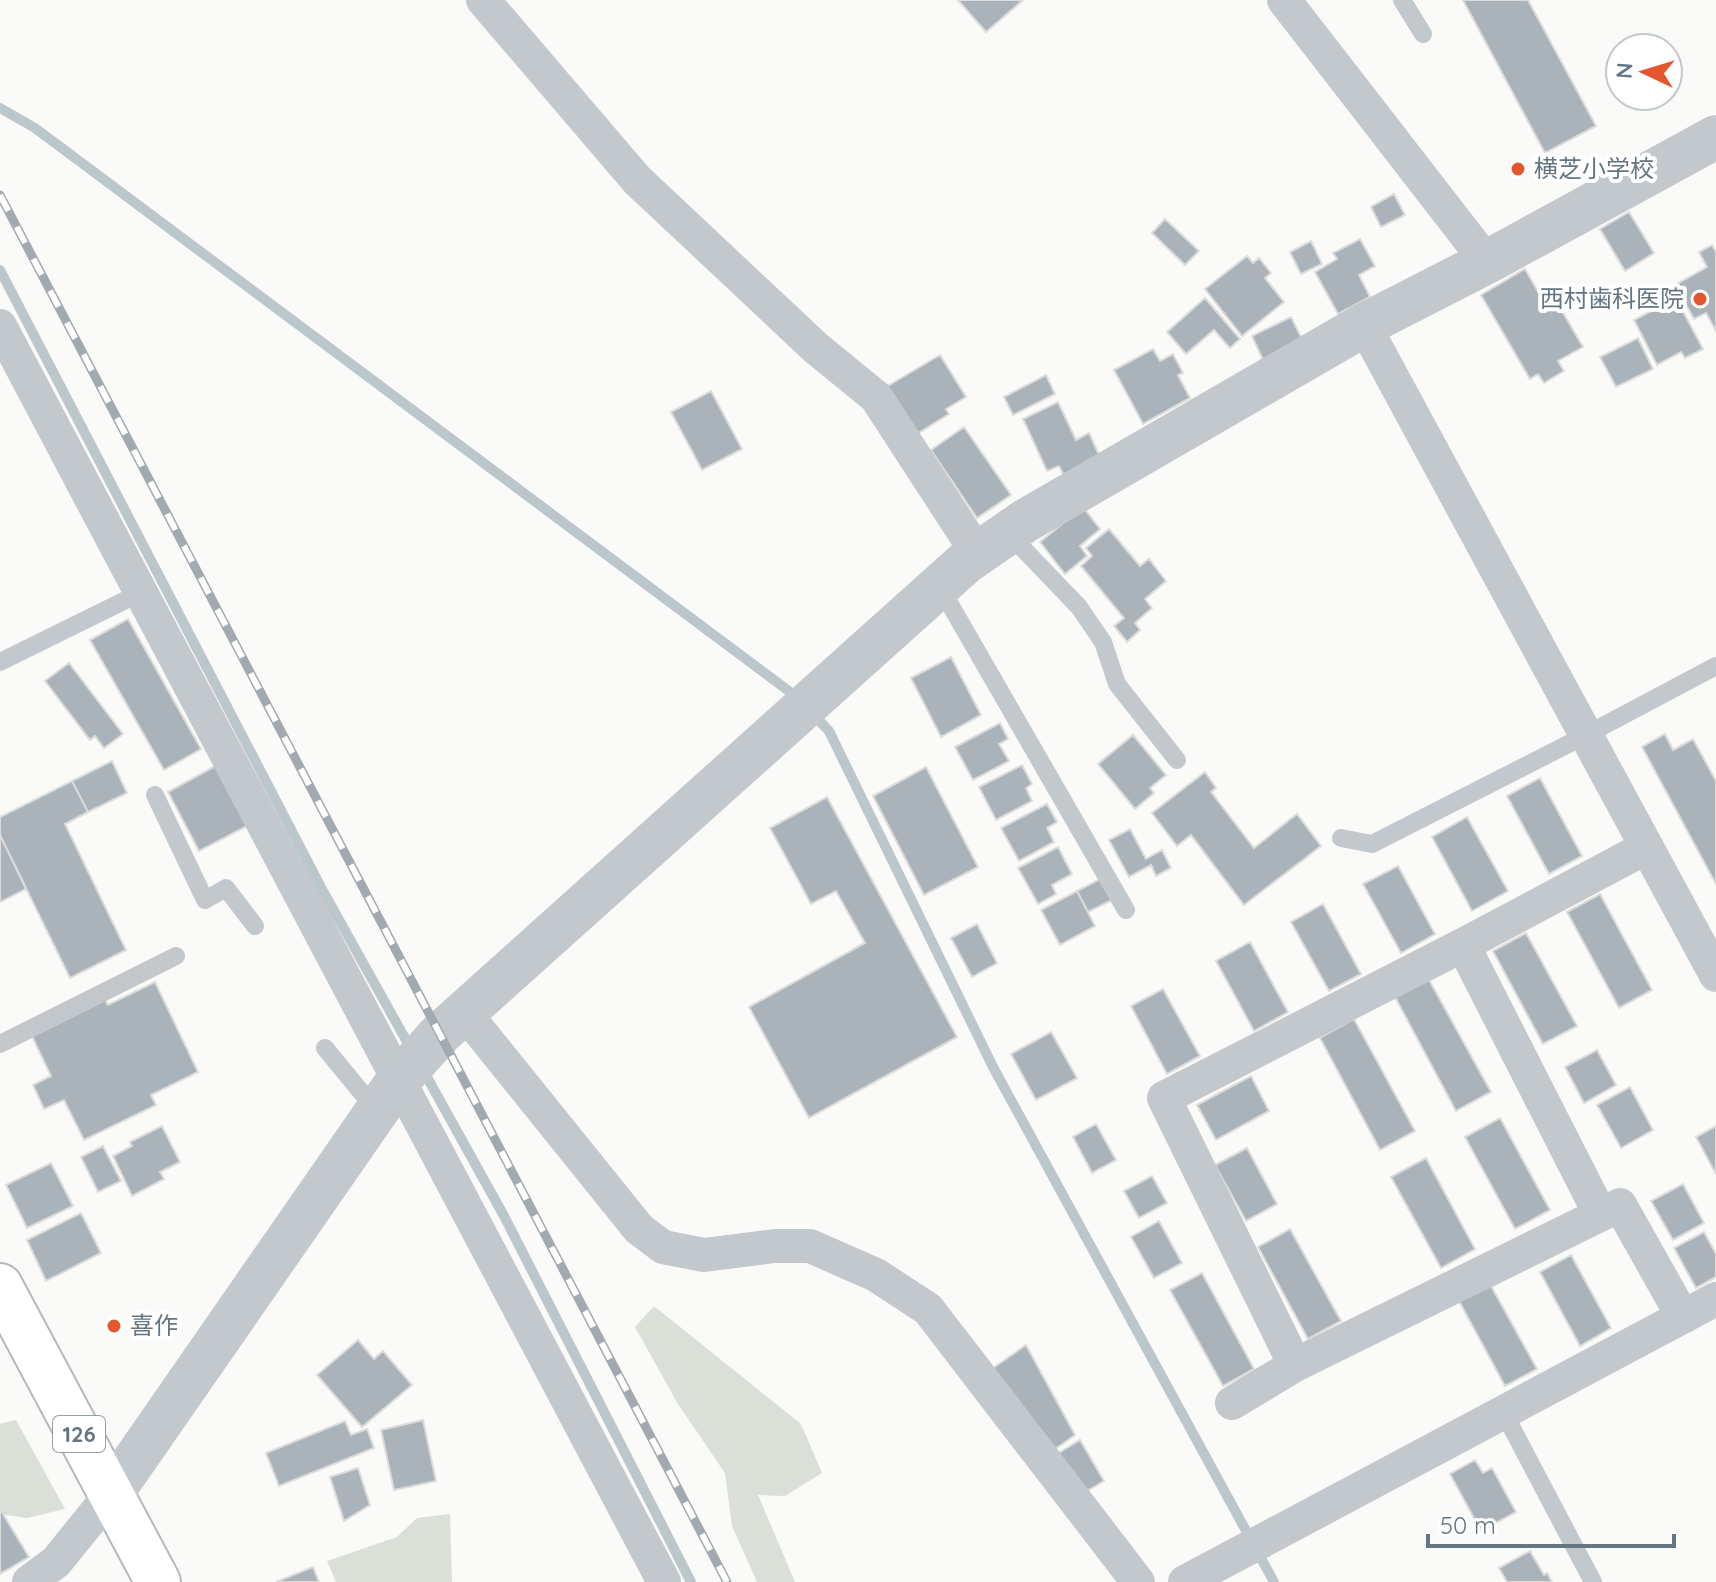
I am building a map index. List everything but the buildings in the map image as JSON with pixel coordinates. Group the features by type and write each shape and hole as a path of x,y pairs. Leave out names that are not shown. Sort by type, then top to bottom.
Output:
{"highway":[{"name":"126","path":"0,1286 158,1582"}],"street":[{"path":"483,0 637,180 816,348 876,397 993,543"},
{"path":"1284,0 1487,262"},
{"path":"29,1582 56,1562 111,1494 392,1090 432,1042 940,586 993,543 1364,325 1716,137"},
{"path":"1364,325 1716,975"},
{"path":"0,326 142,592 392,1090 664,1582"},
{"path":"1295,1365 1164,1098 1647,847"},
{"path":"1463,945 1600,1214"},
{"path":"465,1013 639,1229 663,1247 704,1255 775,1246 810,1246 876,1275 928,1309 1138,1582"},
{"path":"1232,1403 1295,1365 1620,1205 1683,1317"},
{"path":"1185,1582 1716,1299"}],"lane":[{"path":"1402,0 1423,34"},
{"path":"993,543 1079,607 1103,642 1117,684 1177,760"},
{"path":"940,586 1126,910"},
{"path":"0,662 142,592"},
{"path":"1341,838 1372,844 1716,666"},
{"path":"155,795 205,900 226,888 255,926"},
{"path":"0,1044 176,956"},
{"path":"325,1048 392,1090"},
{"path":"1504,1413 1593,1582"}],"shaded area":[{"path":"654,1306 801,1424 822,1473 785,1496 758,1495 795,1582 757,1582 732,1526 725,1473 678,1404 635,1327"},
{"path":"16,1420 65,1509 27,1518 0,1514 0,1424"},
{"path":"450,1514 452,1582 336,1582 327,1561 397,1537 417,1518"}],"waterway":[{"path":"0,108 35,128 798,698"},
{"path":"0,270 324,893 411,1049"},
{"path":"811,712 829,731 993,1067 1274,1582"},
{"path":"423,1070 504,1216 691,1582"}],"railway":[{"path":"0,195 727,1582"}],"place":[{"name":"横芝小学校","path":"1518,169"},
{"name":"西村歯科医院","path":"1700,299"},
{"name":"喜作","path":"114,1326"}]}
